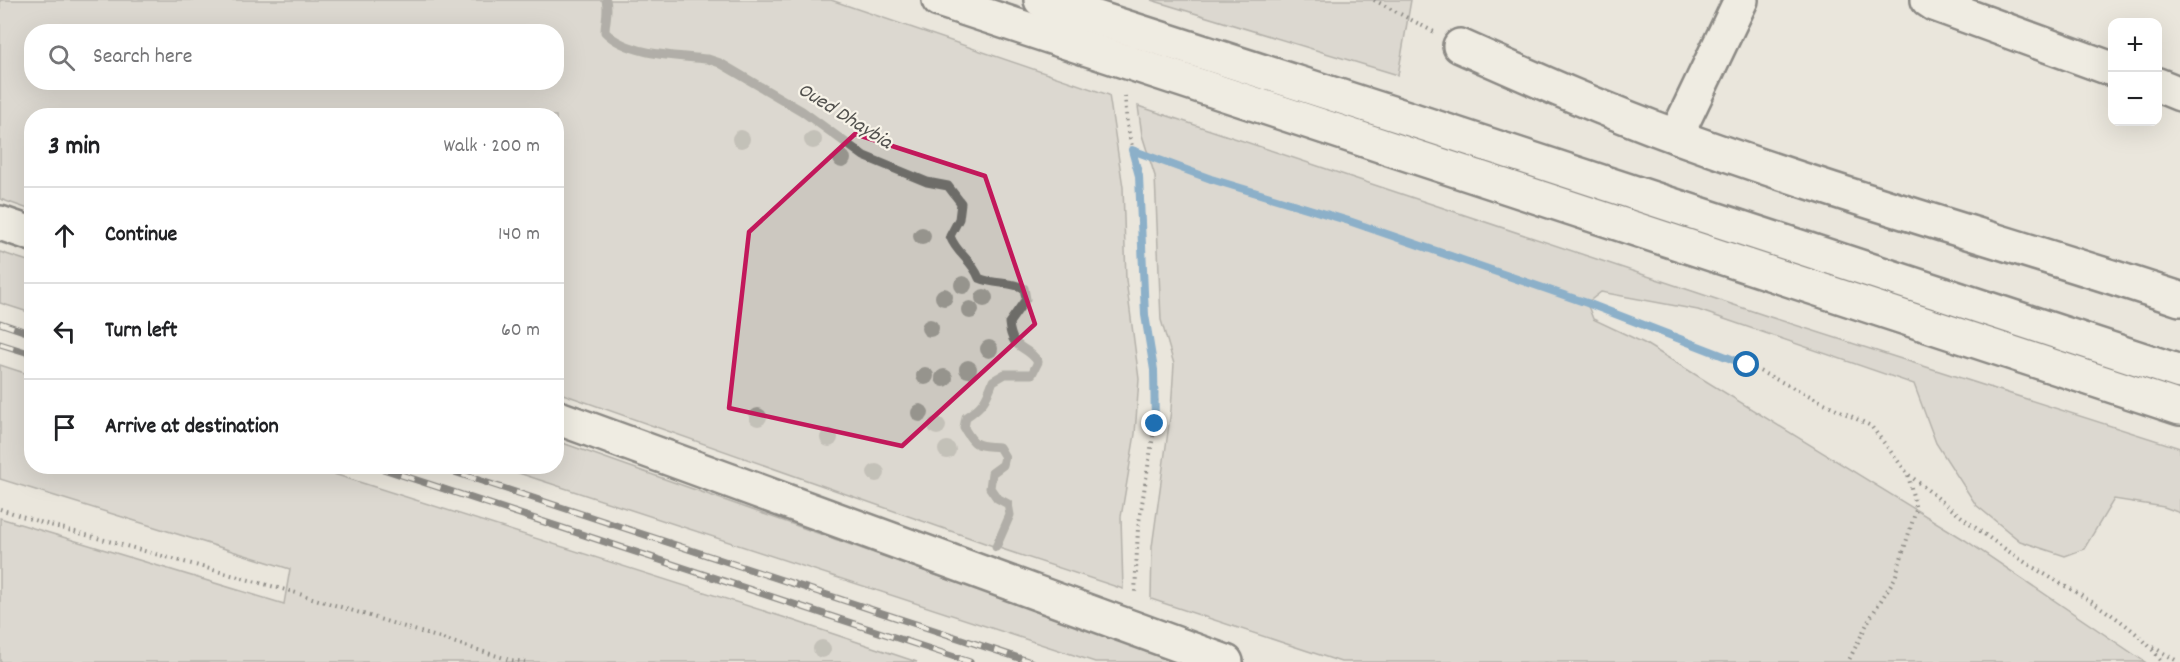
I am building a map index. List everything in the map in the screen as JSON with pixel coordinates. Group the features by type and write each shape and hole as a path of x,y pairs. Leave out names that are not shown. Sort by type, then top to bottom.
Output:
{"main road":[{"path":"939,0 2180,408"},
{"path":"1041,0 2180,372"},
{"path":"1676,136 1741,0"},
{"path":"1928,0 2108,68"},
{"path":"1460,46 1567,93 1676,136 1781,173 2180,299"},
{"path":"2162,87 2180,94"},
{"path":"0,223 24,231"},
{"path":"564,420 1226,662"}],"path":[{"path":"1374,0 1460,46"},
{"path":"1130,62 1125,83 1125,104 1132,150 1139,176 1145,315 1156,399 1155,424 1138,528 1134,578 1135,628"},
{"path":"1132,150 1211,179 1349,221 1587,303 1747,365 1871,426 1908,474 2011,553 2094,603 2150,645 2179,662"},
{"path":"1848,662 1870,618 1895,578 1916,510 1908,474"},
{"path":"0,509 293,592 510,660 525,662"},
{"path":"2150,645 2162,662"}],"highlighted area":[{"path":"855,134 985,176 1035,324 902,446 729,408 749,232"}],"shaded area":[{"path":"0,0 831,0 1109,95 1123,187 1126,280 1139,379 1135,434 1121,517 1123,589 996,547 564,394 564,108 24,108 24,208 0,199"},
{"path":"1151,0 1411,0 1398,75"},
{"path":"1138,106 1770,317 2180,448 2180,513 2164,507 2114,499 2084,549 2065,556 2020,541 1976,505 1936,443 1914,384 1698,310 1601,292 1587,303 1593,319 1644,343 1965,540 2145,662 1341,662 1151,599 1152,547 1171,410 1174,364 1161,320 1155,176 1142,135"},
{"path":"0,252 24,260 24,311 0,303"},
{"path":"0,365 24,373 24,474 334,474 917,662 0,662 0,518 284,604 290,569 0,479"},
{"path":"564,443 1182,662 1095,662 521,474 564,474"}],"waterway":[{"name":"Oued Dhaybia","path":"606,0 605,32 614,40 639,50 708,59 720,63 802,111 864,156 927,182 948,186 961,203 959,219 950,236 956,248 976,271 979,278 1024,288 1026,299 1009,323 1016,344 1029,352 1038,362 1032,374 1005,374 993,381 983,402 966,417 964,428 975,442 999,447 1005,457 1003,465 992,473 990,488 997,498 1008,504 1010,515 996,547"}],"railway":[{"path":"0,323 24,331"},
{"path":"0,344 24,352"},
{"path":"398,474 970,662"},
{"path":"460,474 1031,662"}],"route":[{"path":"1155,424 1154,370 1143,288 1139,176 1132,150 1211,179 1349,221 1587,303 1747,365"}]}
